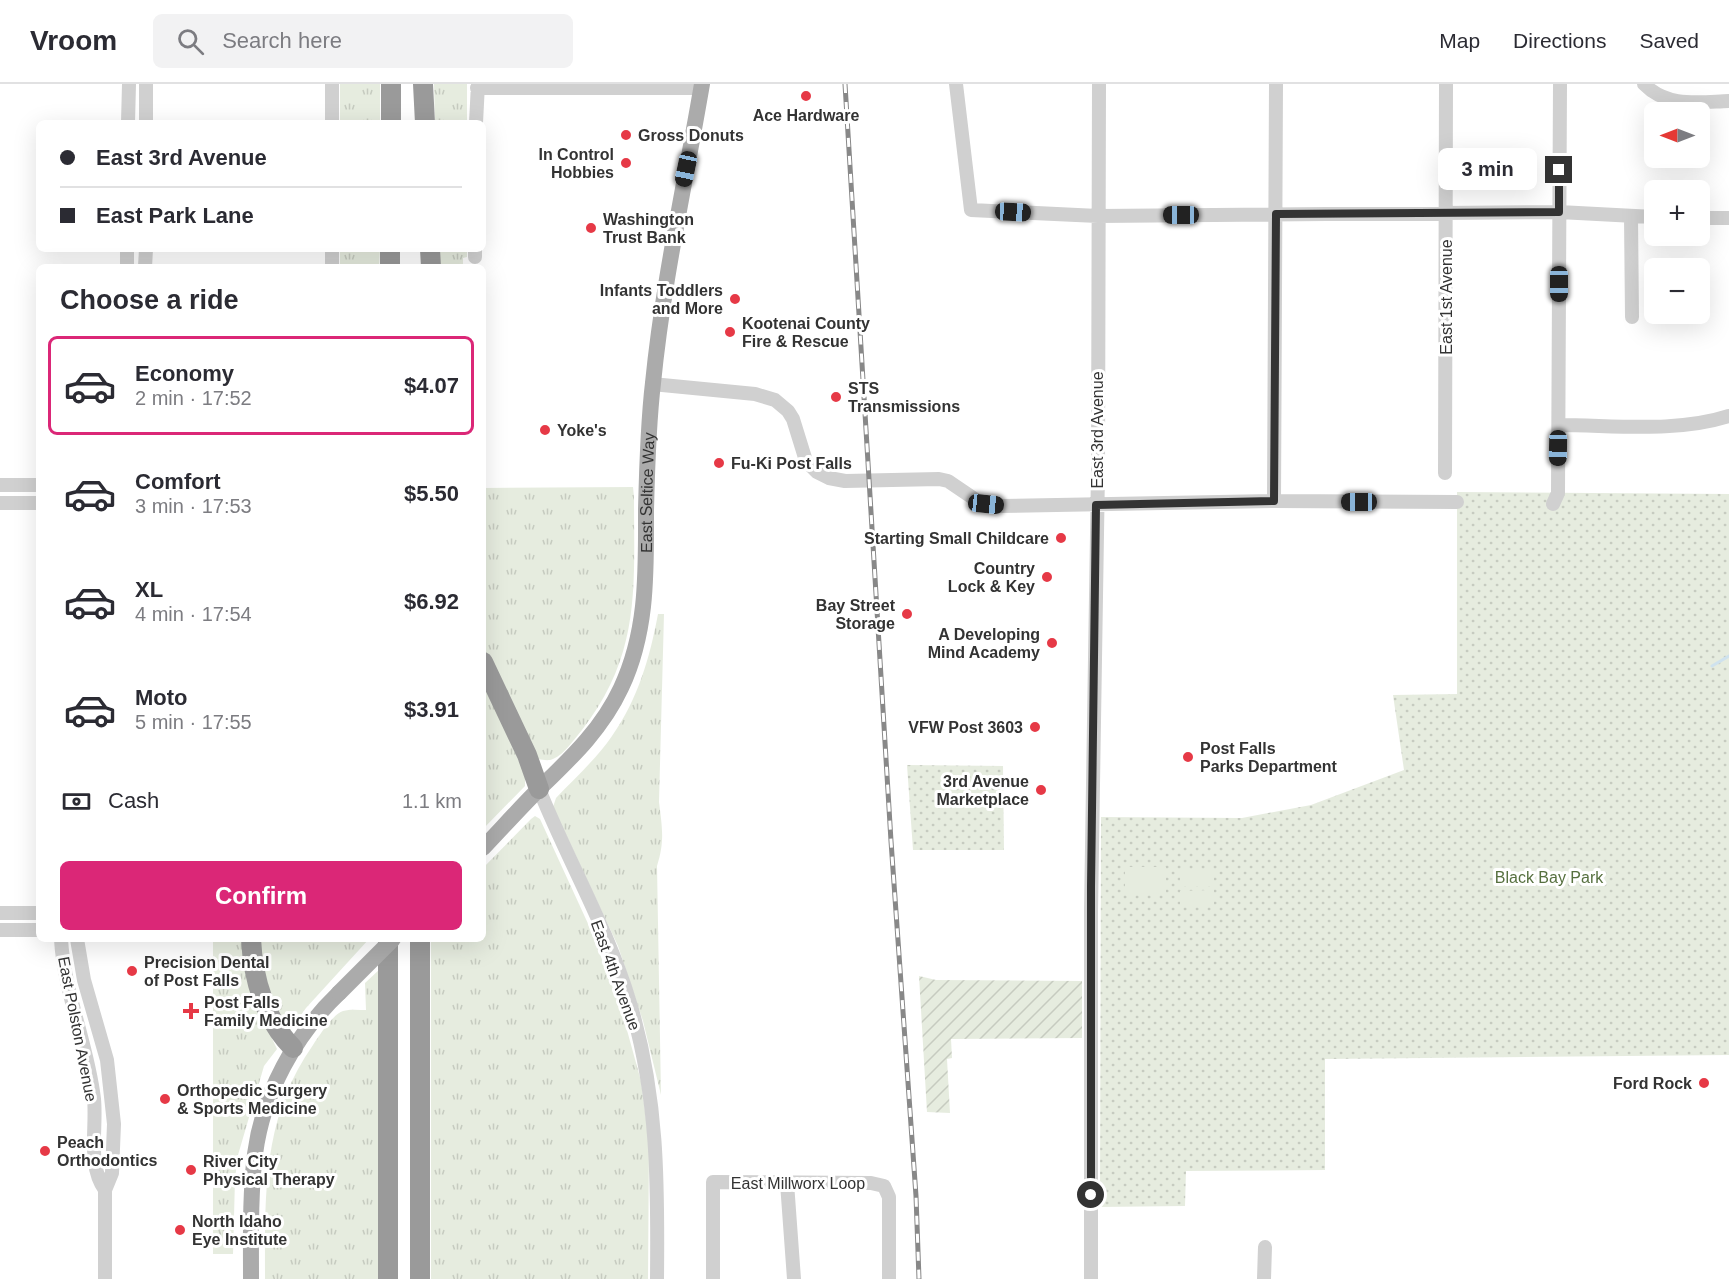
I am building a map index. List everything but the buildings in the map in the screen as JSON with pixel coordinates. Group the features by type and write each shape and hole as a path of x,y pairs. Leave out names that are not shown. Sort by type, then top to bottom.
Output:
{"highway":[{"path":"391,84 391,120"},
{"path":"420,120 421,84"},
{"path":"421,84 425,120"},
{"path":"486,668 527,755 539,789"},
{"path":"251,942 253,962 264,1003 277,1029 293,1048"},
{"path":"388,942 388,1279"},
{"path":"420,942 420,1279"}],"main road":[{"name":"East Seltice Way","path":"486,845 580,749 601,723 620,690 637,646 642,625 646,578 647,461 652,384 669,262 702,86"},
{"path":"251,1279 252,1188 255,1152 266,1108 280,1072 293,1048 318,1013 390,942"}],"street":[{"path":"128,120 129,84"},
{"path":"146,84 146,120"},
{"path":"332,84 332,120"},
{"path":"956,84 970,210 1098,216 1559,212 1644,217"},
{"name":"East 3rd Avenue","path":"1091,1279 1091,886 1099,84"},
{"path":"1274,501 1276,84"},
{"name":"East 1st Avenue","path":"1445,473 1446,84"},
{"path":"1553,504 1558,493 1560,84"},
{"path":"1644,84 1652,92 1668,100 1729,101"},
{"path":"476,120 478,86 702,86"},
{"path":"1631,216 1632,317"},
{"path":"1710,218 1729,218"},
{"path":"652,384 755,394 775,400 788,411 793,419 806,461 816,472 829,478 845,481 948,481 976,500 998,506 1274,501 1457,502"},
{"path":"1558,425 1685,426 1729,416"},
{"path":"0,485 36,485"},
{"path":"0,503 36,503"},
{"name":"East 4th Avenue","path":"539,789 614,959 630,1002 640,1040 650,1094 656,1147 657,1279"},
{"path":"0,913 36,913"},
{"path":"0,930 36,930"},
{"name":"East Polston Avenue","path":"61,942 66,974 88,1060 94,1100 97,1176 105,1190"},
{"name":"East Polston Avenue","path":"78,942 84,980 107,1060 114,1124 113,1165 105,1190 105,1279"},
{"name":"East Millworx Loop","path":"713,1279 713,1182 871,1183 884,1186 889,1197 889,1279"},
{"path":"788,1183 794,1279"},
{"path":"1264,1247 1264,1279"}],"green space":[{"path":"340,84 380,84 380,120 340,120"},
{"path":"434,84 467,84 467,120 435,120"},
{"path":"340,252 380,252 379,264 340,264"},
{"path":"439,252 467,252 467,257 463,258 463,264 439,264"},
{"path":"633,487 633,591 624,647 615,674 601,702 569,746 553,759 539,759 533,753 518,726 486,655 486,488"},
{"name":"Black Bay Park","path":"1457,492 1729,494 1729,1055 1325,1059 1325,1170 1186,1171 1185,1206 1100,1207 1101,817 1242,818 1311,805 1404,770 1393,695 1457,694"},
{"path":"658,614 664,614 659,802 662,841 657,866 661,1095 643,1021 618,946 553,807 556,798 593,760 621,722 636,692 647,662"},
{"path":"486,686 525,775 525,786 486,826"},
{"path":"907,765 1003,766 1004,850 913,850"},
{"path":"535,816 540,819 590,928 622,1012 641,1081 649,1142 648,1279 431,1279 431,942 486,942 486,865"},
{"path":"1125,867 1166,867 1166,893 1125,894"},
{"path":"1180,870 1214,870 1214,886 1180,886"},
{"path":"1214,890 1214,906 1180,906 1180,891"},
{"path":"213,942 247,942 258,1009 277,1049 264,1066 238,1155 233,1254 213,1254"},
{"path":"258,942 366,942 306,1008 290,1031 277,1025"},
{"path":"380,969 378,1279 265,1279 265,1217 270,1158 275,1129 284,1100 296,1072 331,1021 343,1011 366,1010 365,983"},
{"path":"919,976 936,980 1082,981 1082,1038 951,1039 952,1058 947,1059 950,1113 927,1112"}],"waterway":[{"path":"1712,666 1729,656"}],"railway":[{"path":"845,84 891,841 916,1196 919,1279"}],"place":[{"name":"Ace Hardware","path":"806,96"},
{"name":"Gross Donuts","path":"626,135"},
{"name":"In Control Hobbies","path":"626,163"},
{"name":"Washington Trust Bank","path":"591,228"},
{"name":"Infants Toddlers and More","path":"735,299"},
{"name":"Kootenai County Fire & Rescue","path":"730,332"},
{"name":"STS Transmissions","path":"836,397"},
{"name":"Yoke's","path":"545,430"},
{"name":"Fu-Ki Post Falls","path":"719,463"},
{"name":"Starting Small Childcare","path":"1061,538"},
{"name":"Country Lock & Key","path":"1047,577"},
{"name":"Bay Street Storage","path":"907,614"},
{"name":"A Developing Mind Academy","path":"1052,643"},
{"name":"VFW Post 3603","path":"1035,727"},
{"name":"Post Falls Parks Department","path":"1188,757"},
{"name":"3rd Avenue Marketplace","path":"1041,790"},
{"name":"Precision Dental of Post Falls","path":"132,971"},
{"name":"Post Falls Family Medicine","path":"191,1011"},
{"name":"Ford Rock","path":"1704,1083"},
{"name":"Orthopedic Surgery & Sports Medicine","path":"165,1099"},
{"name":"Peach Orthodontics","path":"45,1151"},
{"name":"River City Physical Therapy","path":"191,1170"},
{"name":"North Idaho Eye Institute","path":"180,1230"}],"route":[{"path":"1091,1195 1091,886 1096,505 1274,501 1276,214 1559,212 1559,170"}]}
